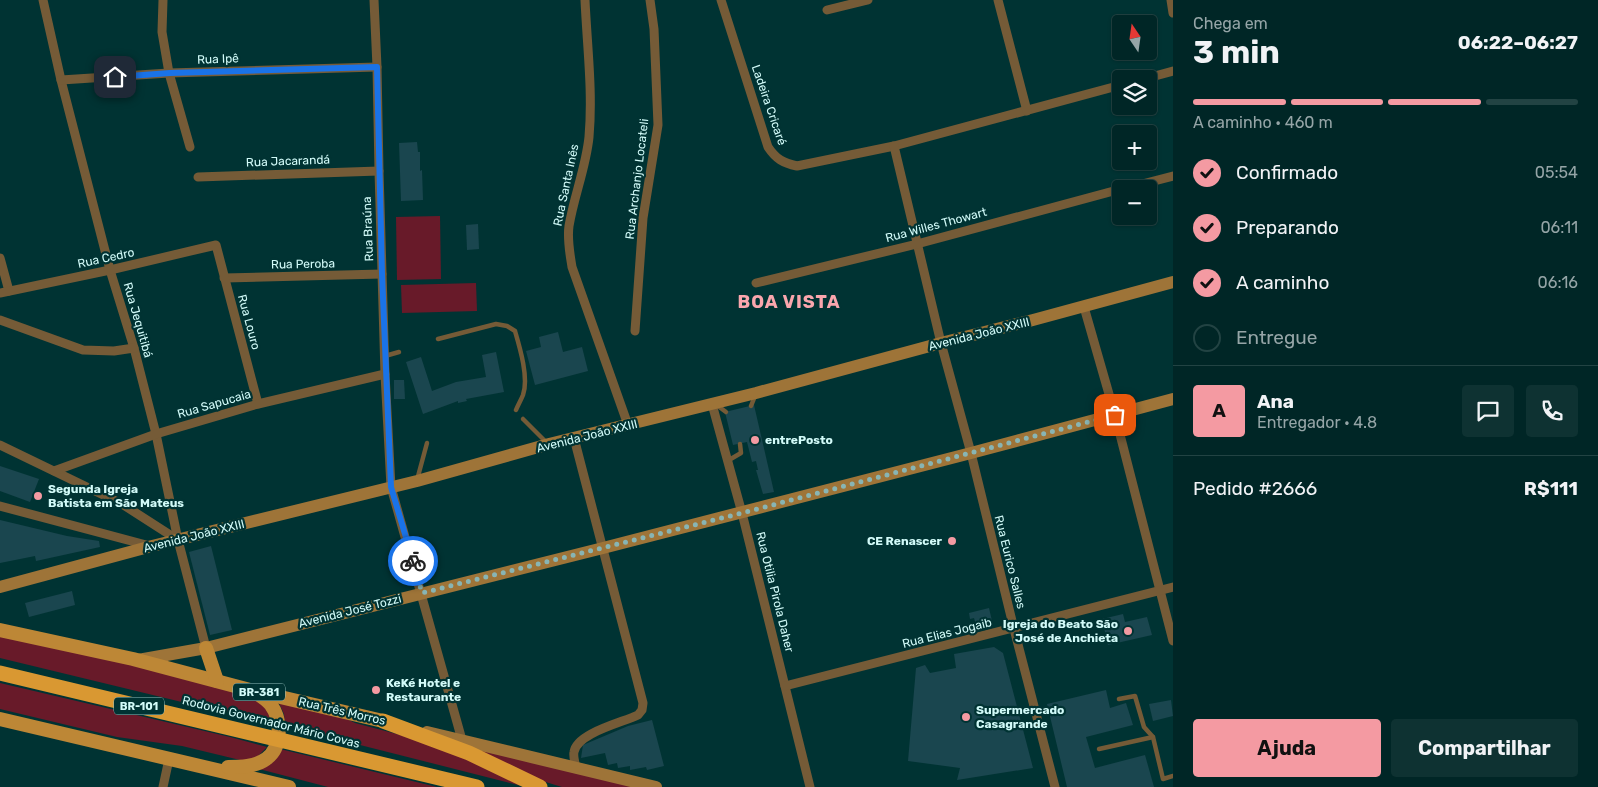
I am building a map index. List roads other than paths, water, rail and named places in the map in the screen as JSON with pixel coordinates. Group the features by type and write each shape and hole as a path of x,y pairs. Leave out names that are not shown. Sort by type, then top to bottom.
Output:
{"highway":[{"name":"Rodovia Governador Mário Covas","path":"0,673 477,787"},
{"path":"383,721 469,753 540,787"}],"main road":[{"name":"Rua Três Morros","path":"0,630 136,660 250,690 383,721"},
{"path":"206,648 217,681"},
{"path":"212,768 237,767 259,763 268,758 274,750 278,739 277,719 271,705 250,690"},
{"path":"0,719 289,787"}],"street":[{"name":"Rua Jequitibá","path":"43,0 61,80 110,270 134,348 156,434 178,540 206,648"},
{"path":"163,0 162,32 170,73 190,147"},
{"name":"Rua Braúna","path":"374,0 385,374 391,487 462,740"},
{"name":"Rua Santa Inês","path":"585,0 590,92 589,137 569,226 568,248 574,274 606,359 628,425"},
{"name":"Rua Archanjo Locateli","path":"635,332 643,218 658,126 654,29 650,0"},
{"name":"Ladeira Cricaré","path":"721,0 768,147 774,157 785,164 798,166 894,146"},
{"path":"827,10 868,0"},
{"path":"998,0 1027,111"},
{"path":"1171,0 1173,13"},
{"name":"Rua Ipê","path":"61,80 170,73 377,67"},
{"path":"1157,75 1173,71"},
{"path":"894,146 1112,87"},
{"name":"Rua Eurico Salles","path":"894,146 941,343 1055,787"},
{"name":"Rua Jacarandá","path":"198,177 379,171"},
{"name":"Rua Willes Thowart","path":"1157,180 1173,176"},
{"name":"Rua Willes Thowart","path":"756,283 917,244 1112,192"},
{"name":"Rua Cedro","path":"4,292 216,246"},
{"name":"Rua Louro","path":"216,246 258,404"},
{"path":"0,258 4,292"},
{"name":"Rua Peroba","path":"224,278 382,274"},
{"name":"Avenida João XXIII","path":"0,587 152,546 417,481 549,444 714,404 1173,282"},
{"path":"1084,307 1115,415 1173,641"},
{"path":"0,320 83,350 114,351 134,348"},
{"name":"Rua Sapucaia","path":"54,471 156,434 258,404 385,374"},
{"name":"Avenida José Tozzi","path":"136,660 206,648 742,513 971,454 1173,399"},
{"name":"Rua Otilia Pirola Daher","path":"714,404 810,787"},
{"path":"574,438 643,703 642,710 638,715 588,734 578,741 574,752 576,768"},
{"path":"0,445 122,504 178,540"},
{"path":"0,506 152,546"},
{"name":"Rua Elias Jogaib","path":"786,686 1173,587"},
{"name":"Rua Três Morros","path":"383,721 656,787"},
{"path":"163,787 169,759"}],"lane":[{"path":"438,339 496,324 507,326 515,331 522,357 525,384 524,394 516,410"},
{"path":"385,356 399,352"},
{"path":"751,406 756,393"},
{"path":"714,404 726,412"},
{"path":"523,419 549,444"},
{"path":"417,481 427,443"},
{"path":"729,460 741,453 740,444"},
{"path":"1119,699 1135,696 1144,727 1153,737 1163,779 1173,776"},
{"path":"1099,749 1153,737"}],"place":[{"name":"entrePosto","path":"755,440"},
{"name":"Segunda Igreja Batista em São Mateus","path":"38,496"},
{"name":"CE Renascer","path":"952,541"},
{"name":"Igreja do Beato São José de Anchieta","path":"1128,631"},
{"name":"KeKé Hotel e Restaurante","path":"376,690"},
{"name":"Supermercado Casagrande","path":"966,717"}],"district":[{"name":"BOA VISTA","path":"789,302"}]}
